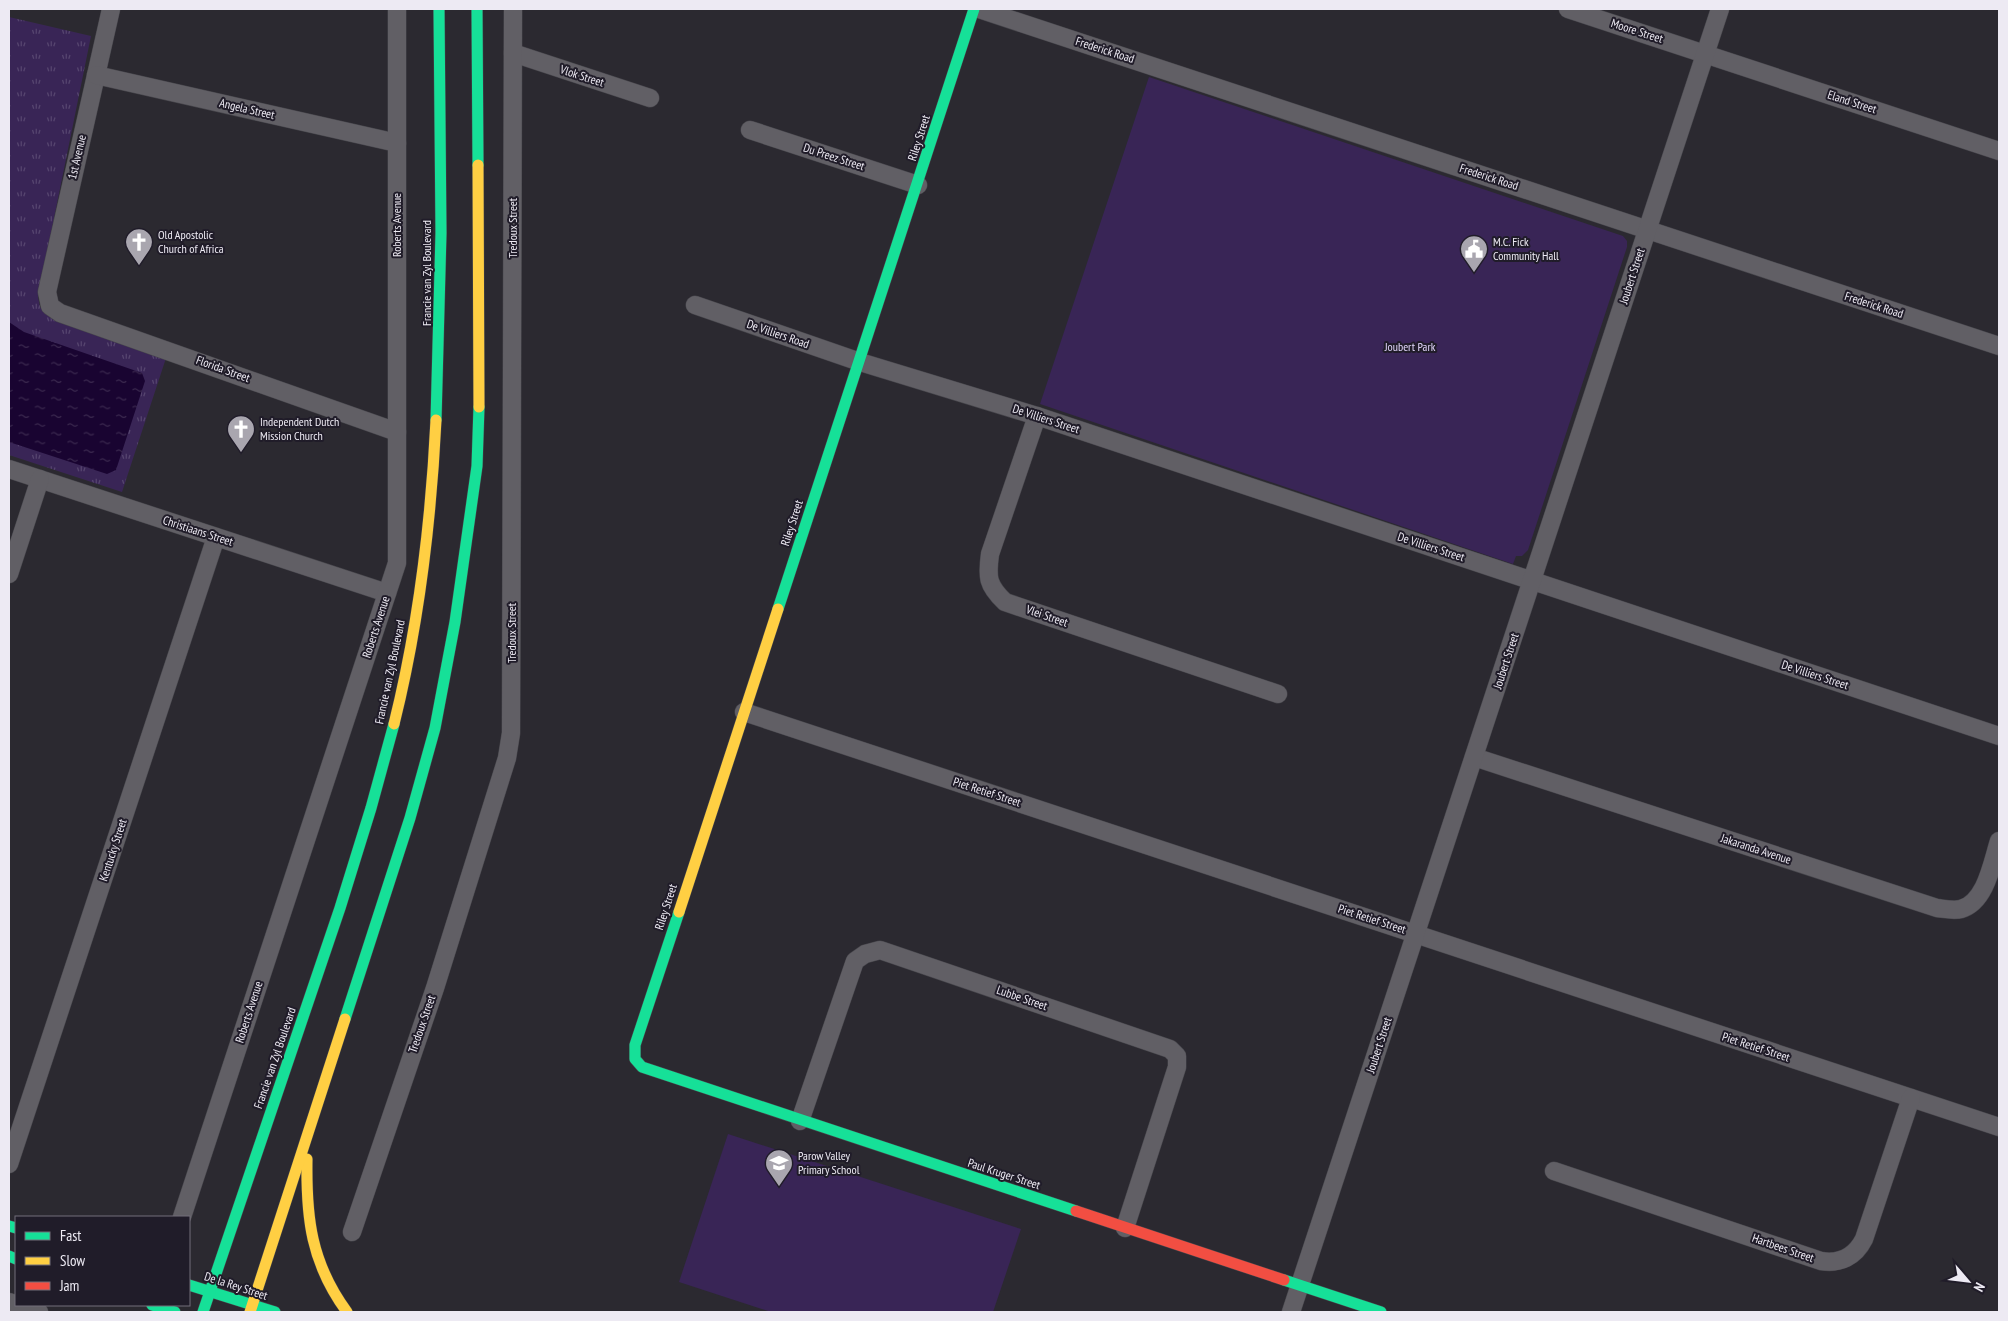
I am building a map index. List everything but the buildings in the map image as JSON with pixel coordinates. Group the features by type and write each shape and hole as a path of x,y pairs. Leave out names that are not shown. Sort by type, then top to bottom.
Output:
{"main road":[{"name":"Francie van Zyl Boulevard","path":"203,1312 362,844 396,712 418,607 435,471 440,343 439,9"},
{"path":"251,1309 311,1117 410,818 435,728 455,622 477,466 480,356 477,9"},
{"name":"Riley Street","path":"635,1045 918,185 974,9"},
{"name":"Paul Kruger Street","path":"635,1045 635,1059 642,1067 800,1121 1382,1312"},
{"path":"311,1117 306,1189 309,1229 315,1256 326,1282 347,1312"},
{"name":"De la Rey Street","path":"190,1285 251,1309 275,1312"},
{"path":"155,1306 175,1312"}],"street":[{"name":"1st Avenue","path":"50,306 47,292 111,9"},
{"name":"Roberts Avenue","path":"182,1216 397,563 397,9"},
{"name":"Tredoux Street","path":"352,1232 435,988 507,758 511,732 513,9"},
{"name":"Frederick Road","path":"979,9 1999,346"},
{"name":"Moore Street","path":"1568,9 1705,54"},
{"name":"Joubert Street","path":"1291,1312 1720,9"},
{"name":"Vlok Street","path":"513,53 650,98"},
{"name":"Eland Street","path":"1705,54 1999,151"},
{"name":"Angela Street","path":"96,75 397,143"},
{"name":"Du Preez Street","path":"750,130 918,185"},
{"name":"De Villiers Road","path":"695,305 860,362"},
{"name":"Florida Street","path":"50,306 60,313 397,432"},
{"name":"De Villiers Street","path":"860,362 1037,416 1999,736"},
{"name":"Vlei Street","path":"1037,416 990,554 987,575 994,591 1005,602 1278,694"},
{"name":"Christiaans Street","path":"9,469 387,594"},
{"path":"9,574 40,479"},
{"name":"Kentucky Street","path":"9,1164 216,537"},
{"name":"Piet Retief Street","path":"744,712 1999,1127"},
{"name":"Jakaranda Avenue","path":"1474,758 1937,908 1959,910 1973,904 1984,888 1999,841"},
{"name":"Lubbe Street","path":"800,1121 855,961 865,954 880,950 1170,1049 1177,1056 1177,1067 1125,1228"},
{"name":"Hartbees Street","path":"1554,1171 1821,1261 1838,1262 1853,1254 1864,1239 1911,1098"},
{"path":"21,1306 39,1312"}],"green space":[{"path":"9,17 91,36 38,297 40,307 51,318 166,358 122,492 9,455"},
{"name":"Joubert Park","path":"1149,77 1623,236 1627,241 1627,247 1528,550 1522,556 1516,556 1513,564 1040,404"},
{"path":"728,1134 1021,1229 993,1312 771,1312 679,1282"}],"water":[{"path":"9,322 24,332 142,373 145,381 116,470 107,474 9,442"}],"traffic: fast":[{"path":"436,420 441,233 439,9"},
{"path":"477,9 478,165"},
{"path":"778,609 974,9"},
{"path":"345,1019 410,818 435,728 455,622 477,466 479,407"},
{"path":"203,1312 340,908 371,808 394,724"},
{"path":"679,912 635,1045 635,1059 642,1067 1076,1211"},
{"path":"9,1226 15,1228"},
{"path":"9,1256 15,1259"},
{"path":"1284,1280 1381,1312"},
{"path":"190,1285 275,1312"},
{"path":"155,1306 175,1312"}],"traffic: slow":[{"path":"478,165 479,407"},
{"path":"394,724 417,611 431,496 436,420"},
{"path":"679,912 778,609"},
{"path":"250,1312 345,1019"},
{"path":"307,1159 308,1201 313,1239 325,1276 347,1312"}],"traffic: jam":[{"path":"1076,1211 1284,1280"}],"place":[{"name":"Old Apostolic Church of Africa","path":"139,266"},
{"name":"M.C. Fick Community Hall","path":"1474,273"},
{"name":"Independent Dutch Mission Church","path":"241,453"},
{"name":"Parow Valley Primary School","path":"779,1187"}]}
